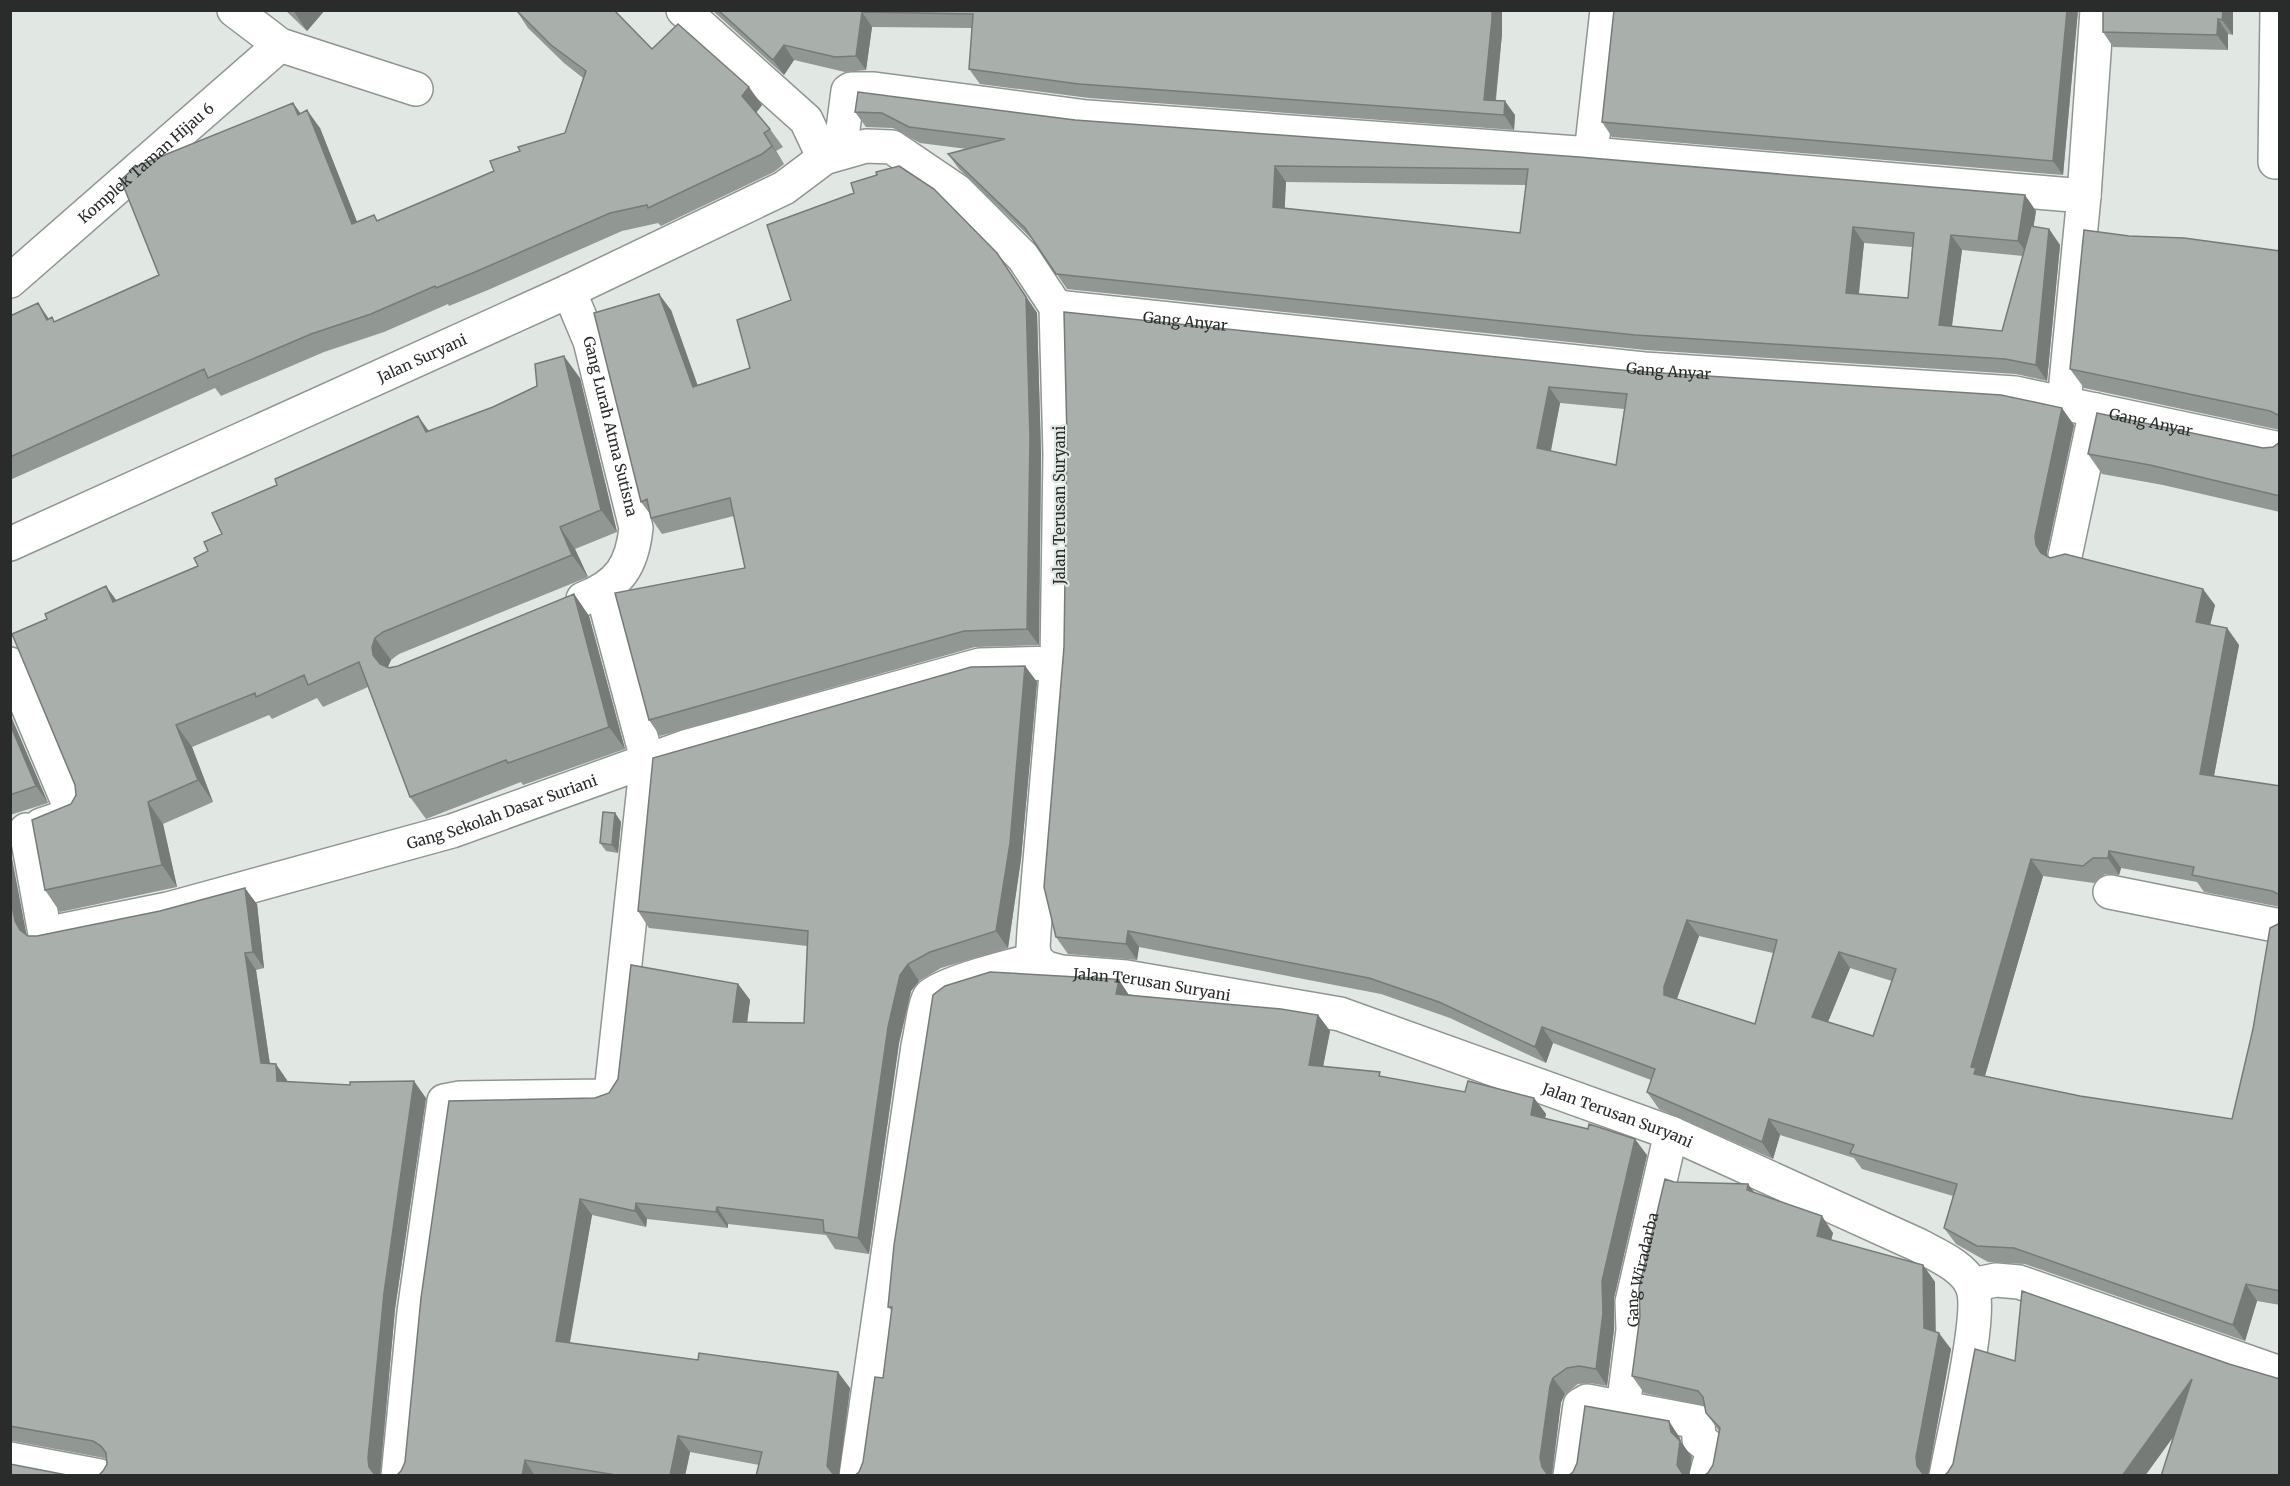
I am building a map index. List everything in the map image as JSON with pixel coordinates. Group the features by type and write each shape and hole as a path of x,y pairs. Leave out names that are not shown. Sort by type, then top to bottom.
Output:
{"street":[{"path":"234,10 280,45 416,89"},
{"path":"683,10 806,120 832,155"},
{"path":"1592,154 1607,10"},
{"path":"2064,403 2084,196 2097,10"},
{"path":"2275,162 2277,10"},
{"name":"Komplek Taman Hijau 6","path":"10,281 280,45"},
{"path":"832,155 846,99 851,89 874,89 1087,117 1592,154 2084,196"},
{"path":"832,155 877,145 892,147 957,191 1023,257 1056,308"},
{"name":"Jalan Suryani","path":"10,544 569,291 784,188 832,155"},
{"name":"Gang Lurah Atma Sutisna","path":"569,291 590,341 636,528 634,550 628,564 602,591"},
{"name":"Gang Anyar","path":"1056,308 1644,369 2005,392 2280,448"},
{"name":"Jalan Terusan Suryani","path":"1056,308 1060,454 1057,663 1034,932 1033,948 1036,960 1046,968 1061,972 1117,976 1340,1014 1671,1133 1918,1245 1956,1267 1972,1285"},
{"path":"2065,556 2096,410"},
{"path":"398,1476 414,1312 444,1101 460,1098 606,1096 611,1093 647,759 602,591 559,609"},
{"name":"Gang Sekolah Dasar Suriani","path":"18,832 45,934 168,909 452,831 647,759 771,722 980,665 1057,663"},
{"path":"10,664 73,814 18,832"},
{"path":"2110,892 2280,927"},
{"path":"856,1476 918,1046 928,999 938,991 1002,968 1036,960"},
{"name":"Gang Wiradarba","path":"1623,1408 1634,1330 1632,1302 1671,1133"},
{"path":"1946,1476 1976,1319 1972,1285 1996,1280 2019,1282 2280,1373"},
{"path":"1570,1476 1580,1405 1587,1401 1698,1422 1700,1439 1713,1450 1707,1476"},
{"path":"10,1460 48,1471 100,1476"}],"building":[{"path":"516,10 614,10 652,49 678,24 749,87 742,96 770,129 764,133 772,146 762,154 648,208 647,205 610,213 475,272 436,288 435,286 371,314 311,334 208,378 204,369 10,457 10,316 38,303 47,320 52,317 54,322 159,275 121,180 135,167 293,103 298,115 307,110 352,224 374,215 377,221 494,171 490,161 520,151 518,147 565,133 586,71 551,45"},
{"path":"718,10 1492,10 1484,100 1505,101 1504,115 1079,84 969,69 973,14 862,12 856,56 835,57 784,45 773,60"},
{"path":"1614,10 2067,10 2053,161 1602,122"},
{"path":"2103,10 2223,10 2222,20 2218,19 2217,35 2103,32"},
{"path":"858,92 1075,120 1579,157 2025,195 2018,241 1951,235 1939,325 2002,331 2031,226 2049,229 2036,365 2005,359 1635,335 1056,274 1025,228 948,154 1005,139 909,127 882,113 855,112","holes":["1275,166 1528,169 1520,233 1273,207","1853,227 1914,233 1908,298 1846,293"]},
{"path":"899,166 934,189 997,253 1026,297 1030,438 1027,629 964,631 649,720 615,593 745,568 730,498 651,518 647,499 641,502 594,313 659,294 693,387 750,368 737,320 791,300 767,225 854,193 851,183 877,175 876,172"},
{"path":"2084,230 2129,236 2184,238 2280,251 2280,416 2270,411 2070,369"},
{"path":"1064,312 1631,371 2001,395 2062,408 2035,536 2036,545 2041,553 2050,558 2065,554 2203,589 2196,622 2227,628 2200,774 2280,786 2280,895 2272,891 2192,875 2194,867 2109,851 2108,858 2093,858 2083,866 2031,859 1971,1067 1976,1068 1974,1074 2080,1096 2232,1119 2253,1029 2270,928 2280,923 2280,1291 2246,1284 2233,1325 2014,1248 1977,1246 1944,1228 1957,1184 1850,1153 1854,1145 1769,1119 1762,1142 1647,1092 1655,1069 1542,1027 1535,1047 1439,1002 1369,978 1128,931 1126,944 1056,937 1044,887 1064,647 1067,438","holes":["1549,387 1627,394 1616,465 1537,448","1687,920 1777,940 1755,1024 1664,995 1664,987","1839,952 1896,969 1873,1036 1812,1017"]},
{"path":"564,356 601,510 560,527 572,555 383,632 375,638 372,647 373,655 380,664 389,668 398,666 574,594 609,727 508,763 506,760 410,797 359,662 308,685 304,675 256,697 255,693 176,725 198,780 148,802 162,865 45,890 32,820 71,804 76,795 75,785 12,634 47,619 45,614 106,586 113,602 198,566 194,558 208,551 204,542 222,534 212,513 277,485 275,479 418,416 426,432 493,407 537,386 535,364"},
{"path":"2097,413 2263,448 2273,447 2280,442 2280,496 2150,465 2088,454"},
{"path":"1025,666 1010,843 996,931 930,952 908,964 900,975 888,1027 858,1238 824,1232 823,1220 717,1207 716,1212 636,1203 635,1211 580,1199 556,1341 698,1360 699,1353 838,1372 827,1466 836,1476 756,1476 762,1452 678,1436 670,1476 622,1476 525,1460 522,1476 396,1476 405,1462 421,1298 449,1101 595,1098 609,1093 618,1079 631,965 738,984 733,1022 804,1023 808,931 638,911 653,758 971,667"},
{"path":"10,724 36,786 10,795"},
{"path":"603,812 615,813 612,845 600,843"},
{"path":"245,888 253,952 245,953 261,1063 276,1064 277,1081 350,1085 350,1082 414,1081 384,1293 368,1458 369,1467 378,1476 98,1476 107,1464 106,1453 93,1441 10,1426 10,896 15,921 20,930 28,936 37,936 160,911"},
{"path":"990,972 1112,979 1119,980 1116,994 1281,1009 1318,1015 1309,1065 1380,1072 1379,1076 1465,1092 1468,1081 1534,1098 1531,1115 1588,1129 1589,1124 1635,1139 1602,1281 1603,1313 1596,1369 1579,1366 1567,1368 1553,1378 1550,1386 1540,1458 1542,1467 1550,1476 854,1476 859,1472 863,1462 875,1377 883,1378 892,1307 888,1307 894,1245 933,995 945,986"},
{"path":"1665,1179 1674,1182 1748,1184 1747,1190 1822,1216 1817,1236 1923,1265 1924,1328 1939,1333 1916,1457 1917,1466 1925,1476 1703,1476 1713,1465 1720,1428 1706,1413 1703,1397 1698,1391 1632,1376 1640,1316 1639,1288"},
{"path":"2022,1291 2229,1364 2280,1379 2280,1476 2161,1476 2192,1379 2122,1476 1944,1476 1953,1464 1975,1349 2015,1361"},
{"path":"1585,1406 1669,1421 1671,1432 1680,1441 1677,1465 1686,1476 1568,1476 1573,1472 1577,1463"},
{"path":"10,1464 72,1476 10,1476"}]}
